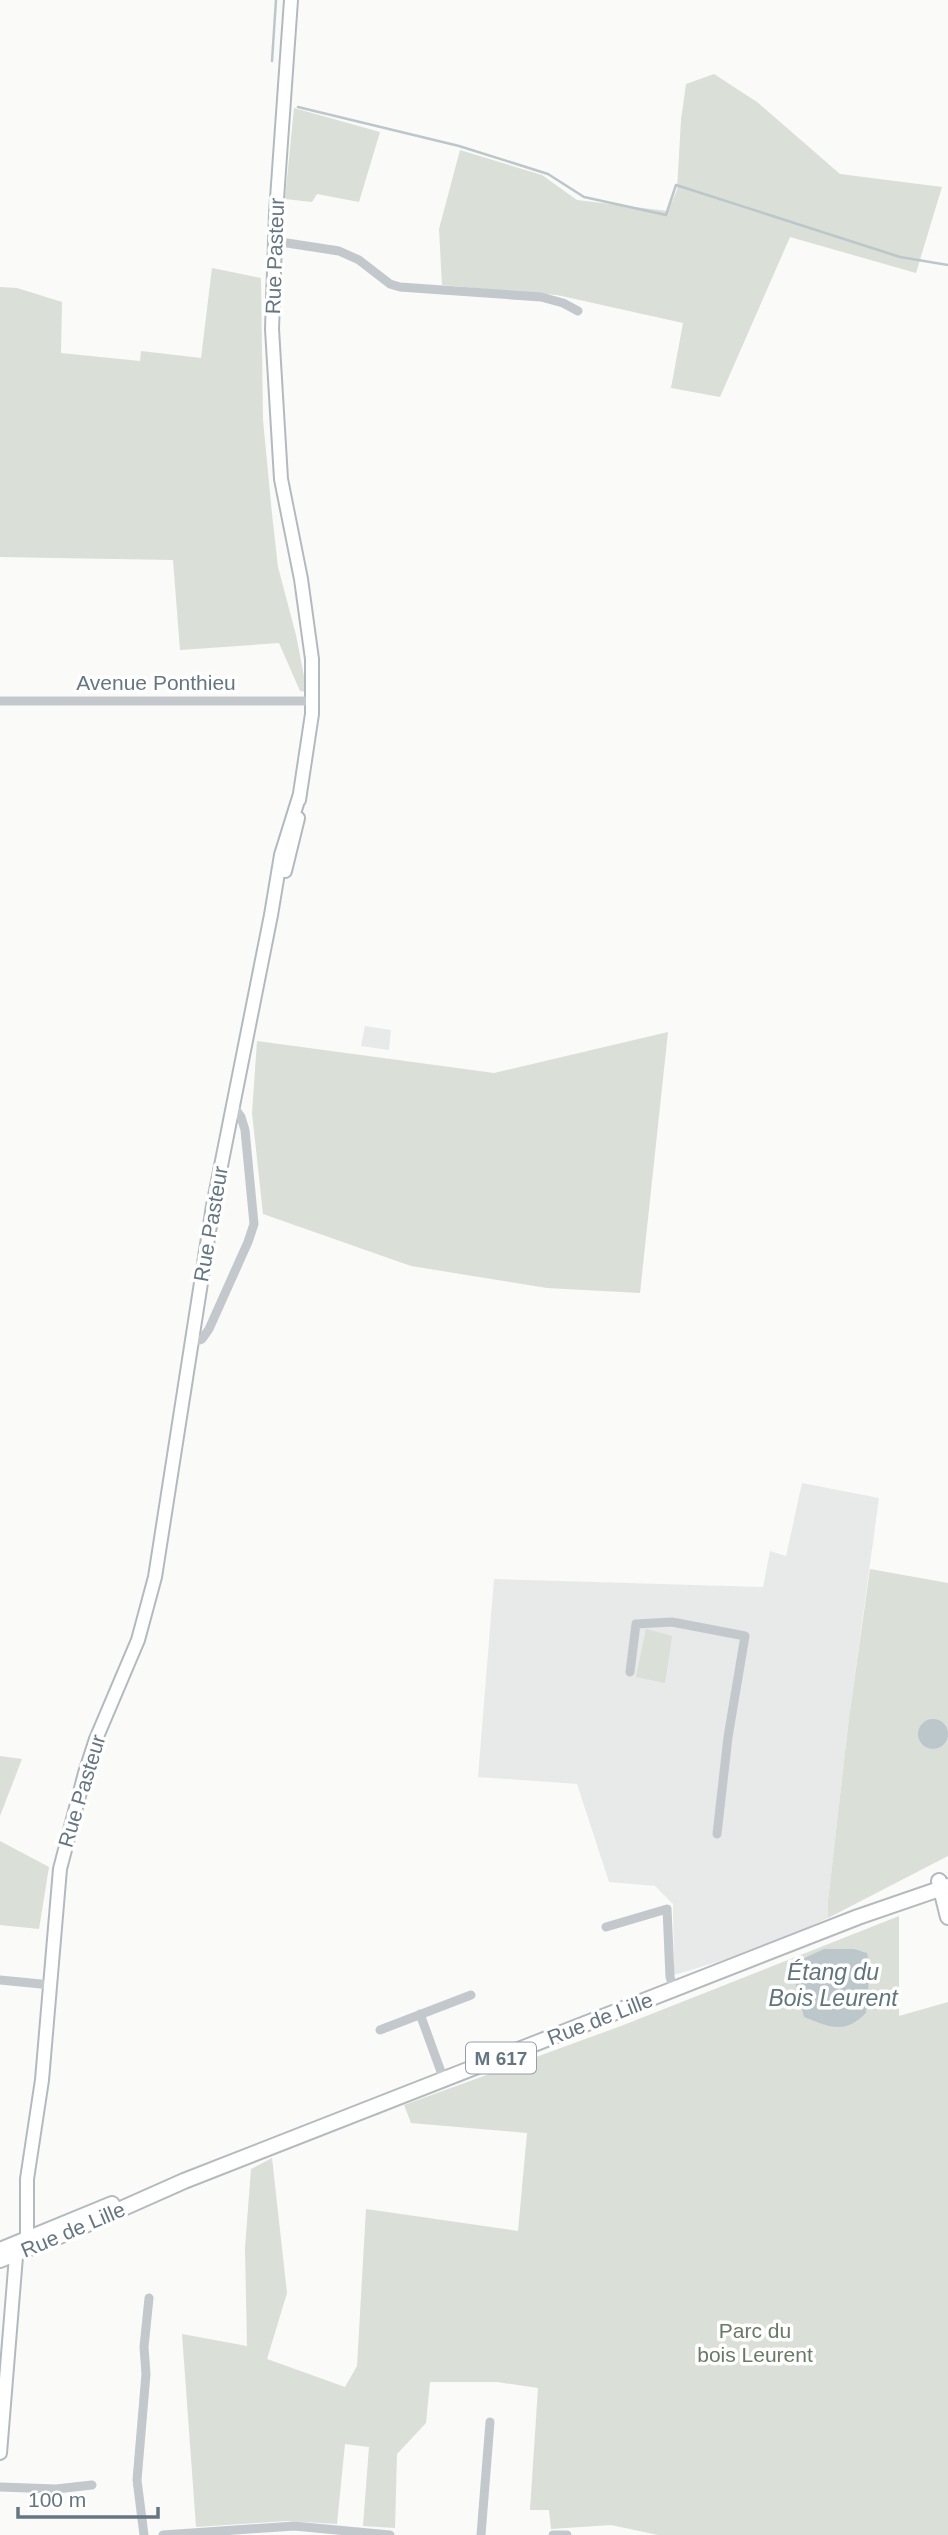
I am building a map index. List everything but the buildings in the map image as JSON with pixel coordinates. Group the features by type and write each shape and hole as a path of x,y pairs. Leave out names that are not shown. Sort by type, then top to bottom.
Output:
{"main road":[{"name":"Rue Pasteur","path":"0,2453 27,2179 42,2080 57,1896 64,1849 96,1739 130,1662 147,1612 163,1536 213,1206 271,915 298,820 311,731 312,659 305,610 290,565 285,535 286,511 272,360 274,242 291,0"},
{"path":"944,1883 948,1917"},
{"name":"Rue de Lille","path":"0,2260 22,2246 115,2203 184,2181 944,1883"},
{"name":"Rue de Lille","path":"0,2250 22,2246"}],"street":[{"path":"274,242 340,251 359,260 390,284 401,287 541,296 578,311"},
{"name":"Avenue Ponthieu","path":"0,701 313,701"},
{"name":"Rue Pasteur","path":"191,1343 202,1339 209,1329 254,1224 245,1130 241,1117 233,1106"},
{"path":"630,1672 636,1623 672,1622 745,1636 728,1737 717,1834"},
{"path":"606,1927 667,1909 670,1977 674,1990"},
{"path":"0,1980 51,1985"},
{"path":"380,2030 471,1995"},
{"path":"420,2014 444,2080"},
{"path":"144,2535 137,2480 149,2298"},
{"path":"481,2535 490,2422"},
{"path":"0,2487 56,2489 92,2485"},
{"path":"163,2535 303,2526 390,2535"},
{"path":"553,2535 567,2535"}],"shaded area":[{"path":"365,1026 391,1030 389,1050 361,1046"},
{"path":"802,1483 879,1498 849,1718 828,1918 754,1951 674,1975 673,1904 655,1886 609,1882 577,1784 478,1777 494,1579 763,1587 770,1551 786,1556"}],"green space":[{"path":"714,74 757,102 840,174 942,187 916,273 790,237 720,397 671,388 683,323 557,295 442,285 439,229 460,150 542,175 577,200 668,211 677,190 686,84"},
{"path":"294,108 380,132 359,202 317,194 312,202 285,199"},
{"path":"212,268 261,278 263,420 272,514 278,567 296,635 307,692 300,691 279,643 180,650 173,560 0,557 0,287 17,288 62,302 61,353 140,361 141,351 201,358"},
{"path":"668,1032 640,1293 547,1288 411,1266 263,1214 252,1113 257,1041 494,1073"},
{"path":"870,1569 948,1583 948,1856 828,1918 849,1718"},
{"path":"646,1629 672,1636 665,1683 636,1677"},
{"path":"0,1756 22,1759 0,1816"},
{"path":"0,1841 49,1867 39,1929 0,1925"},
{"name":"Parc du bois Leurent","path":"899,1916 899,2016 948,2002 948,2535 658,2535 611,2525 551,2529 549,2510 530,2510 538,2388 497,2382 430,2382 426,2423 397,2454 395,2528 363,2526 369,2447 345,2444 337,2524 287,2521 196,2527 182,2334 247,2346 245,2248 251,2169 272,2158 287,2293 267,2359 345,2387 357,2366 366,2209 518,2231 527,2133 411,2123 404,2105 621,2026"}],"water":[{"path":"933,1719 944,1723 948,1734 944,1745 933,1749 922,1745 918,1734 922,1723"},
{"name":"Étang du Bois Leurent","path":"824,1949 854,1949 867,1953 870,1966 866,2013 844,2027 829,2026 804,2017 792,1969 800,1960"}],"waterway":[{"path":"272,61 276,0"},
{"path":"298,107 459,146 548,174 584,197 666,215 676,185 900,257 948,265"}]}
